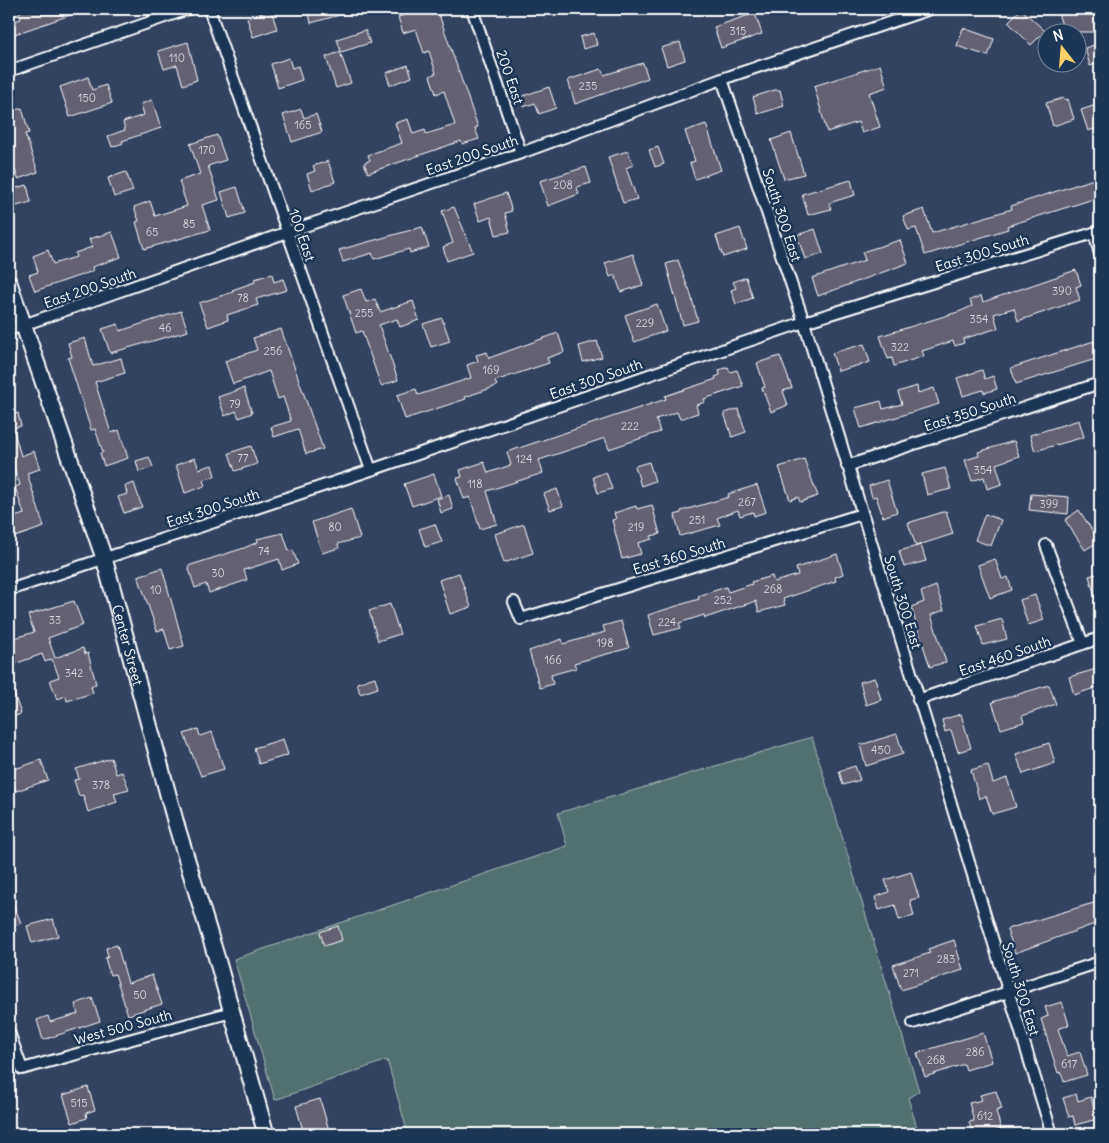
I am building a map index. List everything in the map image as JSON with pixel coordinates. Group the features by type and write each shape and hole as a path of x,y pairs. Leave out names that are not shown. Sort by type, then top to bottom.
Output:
{"street":[{"path":"9,71 188,9"},
{"name":"100 East","path":"209,9 286,233 371,470"},
{"name":"200 East","path":"472,9 521,154"},
{"name":"East 200 South","path":"16,328 286,233 521,154 722,79 930,9"},
{"name":"South 300 East","path":"722,79 804,322 1052,1134"},
{"path":"1097,232 1100,254"},
{"name":"East 300 South","path":"9,590 371,470 804,322 1097,232"},
{"name":"Center Street","path":"9,283 16,328 104,558 176,824 266,1134"},
{"name":"East 350 South","path":"847,466 1100,383"},
{"name":"East 360 South","path":"514,602 521,619 862,514"},
{"path":"1046,545 1083,644"},
{"name":"East 460 South","path":"918,700 1100,638"},
{"path":"913,1023 1100,962"},
{"name":"West 500 South","path":"9,1032 22,1069 232,1012"}],"green space":[{"path":"812,737 919,1091 908,1098 919,1134 408,1134 387,1060 275,1100 234,959 567,846 558,813"}],"building":[{"path":"29,9 85,10 9,36 9,23 21,19 19,12"},
{"path":"308,9 349,9 350,12 311,23"},
{"path":"422,9 437,9 478,127 475,128 479,139 462,144 461,141 368,173 364,163 370,160 368,155 402,143 395,123 408,119 413,134 425,130 426,134 455,125 444,91 436,94 430,76 436,73 429,51 424,53 416,29 403,33 398,17"},
{"path":"1021,9 1036,23 1036,40 1031,45 1008,22"},
{"path":"1072,9 1092,9 1100,32 1086,32 1086,22 1061,22 1058,13"},
{"path":"271,10 277,29 253,37 247,18"},
{"path":"755,13 762,34 721,48 714,27"},
{"path":"963,28 994,39 988,56 957,46"},
{"path":"365,30 370,43 341,52 337,39"},
{"path":"594,33 597,45 583,49 580,37"},
{"path":"188,42 197,80 183,85 177,65 164,69 158,51"},
{"path":"680,42 685,60 667,66 661,48"},
{"path":"1100,43 1100,63 1090,66 1086,48"},
{"path":"340,52 351,83 336,88 326,57"},
{"path":"289,58 292,68 298,66 302,80 278,88 271,64"},
{"path":"643,63 648,78 575,104 568,80 601,69 604,75"},
{"path":"408,65 412,77 390,85 386,73"},
{"path":"880,65 887,87 869,93 880,127 862,133 858,122 827,132 814,86"},
{"path":"88,77 92,90 106,85 112,103 70,117 60,87"},
{"path":"549,87 556,108 539,114 535,103 523,107 520,97"},
{"path":"780,90 784,106 758,114 753,97"},
{"path":"1064,98 1065,100 1068,99 1074,119 1053,126 1046,103"},
{"path":"152,100 161,128 122,141 123,143 112,147 108,136 125,130 123,122 144,115 141,104"},
{"path":"1096,105 1100,127 1088,131 1081,110"},
{"path":"22,108 29,133 25,134 38,172 18,179 9,151 9,112"},
{"path":"301,109 304,118 316,114 322,132 292,142 283,115"},
{"path":"706,124 721,170 695,179 690,163 695,161 685,131"},
{"path":"791,133 804,174 784,179 771,140"},
{"path":"217,135 226,160 208,166 219,200 202,205 210,230 144,249 136,222 139,221 134,207 150,201 155,216 187,206 179,181 200,174 190,144"},
{"path":"658,147 664,164 655,167 649,150"},
{"path":"628,151 633,165 626,168 637,199 623,203 608,157"},
{"path":"328,161 335,182 312,190 307,174 315,171 313,166"},
{"path":"586,167 591,183 577,187 579,194 548,206 540,181"},
{"path":"126,172 133,191 114,197 108,178"},
{"path":"1100,177 1100,197 1007,226 1008,229 925,255 916,228 908,230 903,216 924,209 932,233 1012,209 1011,206"},
{"path":"851,180 855,195 829,203 831,209 808,215 802,194"},
{"path":"27,185 31,202 13,207 9,190"},
{"path":"237,187 245,213 229,218 221,192"},
{"path":"506,193 512,211 505,213 510,232 496,235 491,217 480,221 474,204"},
{"path":"454,207 473,252 447,261 443,247 453,243 442,211"},
{"path":"422,227 429,247 410,253 409,249 374,259 372,253 343,262 339,250"},
{"path":"740,228 747,249 723,257 716,236"},
{"path":"815,229 823,254 805,259 797,235"},
{"path":"112,232 121,257 92,267 93,271 35,291 29,275 38,272 33,256 48,250 53,264 76,257 75,253 92,247 89,239"},
{"path":"900,240 908,263 818,296 812,278 865,260 862,252"},
{"path":"633,254 643,285 621,292 615,275 610,277 605,263"},
{"path":"678,260 689,288 698,321 683,325 666,264"},
{"path":"1076,270 1081,285 1076,287 1080,300 1018,321 1014,308 994,314 998,328 963,339 964,343 955,346 953,341 922,351 924,356 894,366 892,358 888,359 880,336 961,311 972,306 970,300 981,296 983,302"},
{"path":"272,274 274,282 283,279 287,290 256,299 258,305 227,315 228,320 208,327 199,303 233,292 232,290 255,282 254,279"},
{"path":"746,277 753,298 736,304 731,290 736,288 733,282"},
{"path":"361,289 366,302 375,299 380,312 413,301 419,320 400,327 397,319 379,325 398,380 381,386 362,331 356,333 343,295"},
{"path":"657,304 666,331 634,342 625,315"},
{"path":"181,311 188,331 110,353 102,329 118,324 120,331"},
{"path":"442,318 450,341 431,347 423,324"},
{"path":"281,329 323,449 306,454 298,429 274,437 271,427 291,421 283,397 278,399 269,371 233,384 225,361 257,350 253,338"},
{"path":"558,333 564,352 547,358 549,363 495,381 497,386 465,397 466,399 405,419 397,395 416,389 418,395 471,378 467,365 478,361 476,355 487,352 489,358"},
{"path":"85,338 93,366 121,358 125,373 95,382 111,433 119,430 128,458 104,466 100,453 103,452 95,429 91,430 68,358 72,357 68,343"},
{"path":"597,341 602,357 583,362 579,346"},
{"path":"1094,341 1099,358 1016,384 1011,368"},
{"path":"864,344 870,362 838,371 832,353"},
{"path":"780,356 792,388 783,391 788,405 771,412 762,388 765,387 757,363"},
{"path":"728,367 730,372 737,370 743,386 704,399 705,402 696,405 698,413 680,419 677,412 656,419 660,432 609,449 605,438 539,460 543,473 487,491 497,524 480,529 470,497 464,499 457,478 462,477 460,470 484,462 488,473 511,465 507,452 666,399 665,396 716,379 715,377 720,375 719,370"},
{"path":"982,370 985,379 993,376 997,389 984,393 983,390 963,396 957,378"},
{"path":"917,386 918,393 934,388 939,404 861,428 855,408 881,401 883,409 902,404 898,392"},
{"path":"244,388 252,413 239,418 236,411 225,416 218,397"},
{"path":"738,409 746,432 732,437 724,413"},
{"path":"18,413 21,426 13,428 21,456 34,451 40,469 27,473 44,527 9,539 9,519 24,514 15,487 20,485 9,453 9,415"},
{"path":"1079,420 1084,437 1035,451 1030,435"},
{"path":"1014,441 1019,456 996,464 1002,484 987,489 984,477 972,481 965,460 979,456 978,452"},
{"path":"251,446 257,464 235,471 229,453"},
{"path":"149,457 153,467 139,472 136,461"},
{"path":"195,458 199,469 212,465 215,476 203,480 205,486 185,493 176,465"},
{"path":"804,459 818,496 800,502 798,497 790,500 779,467"},
{"path":"649,462 655,481 641,486 635,466"},
{"path":"945,468 951,489 927,495 922,474"},
{"path":"606,472 612,489 598,493 593,477"},
{"path":"434,474 441,496 412,506 404,484"},
{"path":"887,480 897,512 883,517 876,496 872,497 869,486"},
{"path":"134,483 142,507 124,513 118,497 127,494 125,486"},
{"path":"757,485 766,512 754,516 753,512 740,516 738,510 717,518 720,525 680,536 675,515 681,513 681,511 729,497 728,494"},
{"path":"557,489 563,506 550,510 544,494"},
{"path":"1031,494 1069,497 1068,514 1029,510"},
{"path":"449,495 453,509 441,513 437,499"},
{"path":"652,505 660,534 651,536 652,539 638,543 641,554 622,559 612,520 616,519 614,513 636,506 637,509"},
{"path":"351,509 360,538 338,544 339,548 322,553 312,522"},
{"path":"1079,510 1099,541 1085,550 1065,520"},
{"path":"946,511 953,534 916,546 908,523"},
{"path":"985,514 1001,520 991,546 975,540"},
{"path":"435,524 442,542 425,547 419,529"},
{"path":"524,524 533,553 504,563 495,534"},
{"path":"283,533 289,551 293,550 298,564 282,570 279,559 244,570 247,580 209,593 206,584 195,588 188,566 244,548 258,542 257,539"},
{"path":"921,545 926,561 904,567 899,551"},
{"path":"837,554 843,574 835,577 836,581 783,599 785,605 759,612 756,601 705,618 704,615 679,623 681,628 654,635 648,615 699,599 698,596 726,587 728,592 752,584 751,582 772,576 774,582 798,575 796,568"},
{"path":"995,559 1002,579 1008,577 1012,590 990,598 978,565"},
{"path":"162,568 184,646 170,650 164,629 157,631 138,576"},
{"path":"459,573 471,607 450,614 439,580"},
{"path":"1100,573 1100,606 1098,606 1089,576"},
{"path":"936,586 944,610 931,615 946,662 930,667 911,607 924,602 921,592"},
{"path":"1035,595 1044,620 1028,625 1020,600"},
{"path":"74,601 83,625 48,638 55,658 83,648 85,654 88,653 96,684 91,686 93,693 67,701 66,696 57,699 50,680 59,677 52,659 45,662 42,654 9,666 9,640 34,632 28,615"},
{"path":"390,604 400,634 378,641 369,611"},
{"path":"1002,619 1007,639 983,645 977,626"},
{"path":"621,621 629,648 574,663 576,668 551,675 553,684 540,688 529,651 562,639 563,644 605,632 603,626"},
{"path":"1100,668 1100,686 1074,695 1069,677"},
{"path":"375,677 378,688 360,694 357,683"},
{"path":"875,678 881,700 866,705 860,682"},
{"path":"9,683 21,714 9,718"},
{"path":"1049,685 1056,704 1022,716 1024,722 1001,729 992,702"},
{"path":"961,714 971,748 958,752 951,730 945,732 942,720"},
{"path":"198,729 200,736 212,732 224,769 201,776 184,734"},
{"path":"897,734 903,754 866,766 860,745"},
{"path":"283,739 288,755 259,764 254,748"},
{"path":"1049,743 1055,763 1023,774 1016,754"},
{"path":"111,758 116,774 122,772 129,789 114,793 117,802 88,812 83,795 79,796 74,780 79,779 76,769"},
{"path":"41,760 48,780 16,791 13,783 9,785 9,771"},
{"path":"988,765 993,783 1007,778 1016,807 992,814 986,796 979,799 971,770"},
{"path":"855,766 860,780 843,785 839,771"},
{"path":"911,872 919,898 910,900 914,916 899,920 895,905 879,910 875,897 889,892 885,880"},
{"path":"9,892 21,923 9,928"},
{"path":"1100,901 1100,922 1015,953 1007,929"},
{"path":"53,919 58,936 32,943 27,926"},
{"path":"338,926 342,940 324,946 320,932"},
{"path":"954,940 963,970 901,990 893,965 930,953 928,949"},
{"path":"117,945 128,983 152,975 162,1004 128,1015 115,974 110,975 105,958 108,957 106,948"},
{"path":"92,998 100,1021 43,1040 37,1020 48,1016 50,1022 78,1014 75,1004"},
{"path":"1062,1002 1069,1025 1058,1029 1067,1056 1080,1052 1087,1075 1064,1082 1061,1072 1058,1073 1041,1019 1048,1016 1045,1007"},
{"path":"983,1033 992,1062 966,1070 964,1064 925,1077 917,1053"},
{"path":"88,1087 95,1110 86,1113 87,1118 72,1123 63,1095"},
{"path":"996,1091 1002,1109 996,1111 1001,1129 983,1134 973,1134 969,1122 974,1121 969,1103 982,1100 980,1095"},
{"path":"1076,1094 1078,1101 1091,1097 1097,1119 1075,1125 1073,1116 1069,1117 1063,1098"},
{"path":"320,1099 330,1134 304,1134 296,1106"}]}
